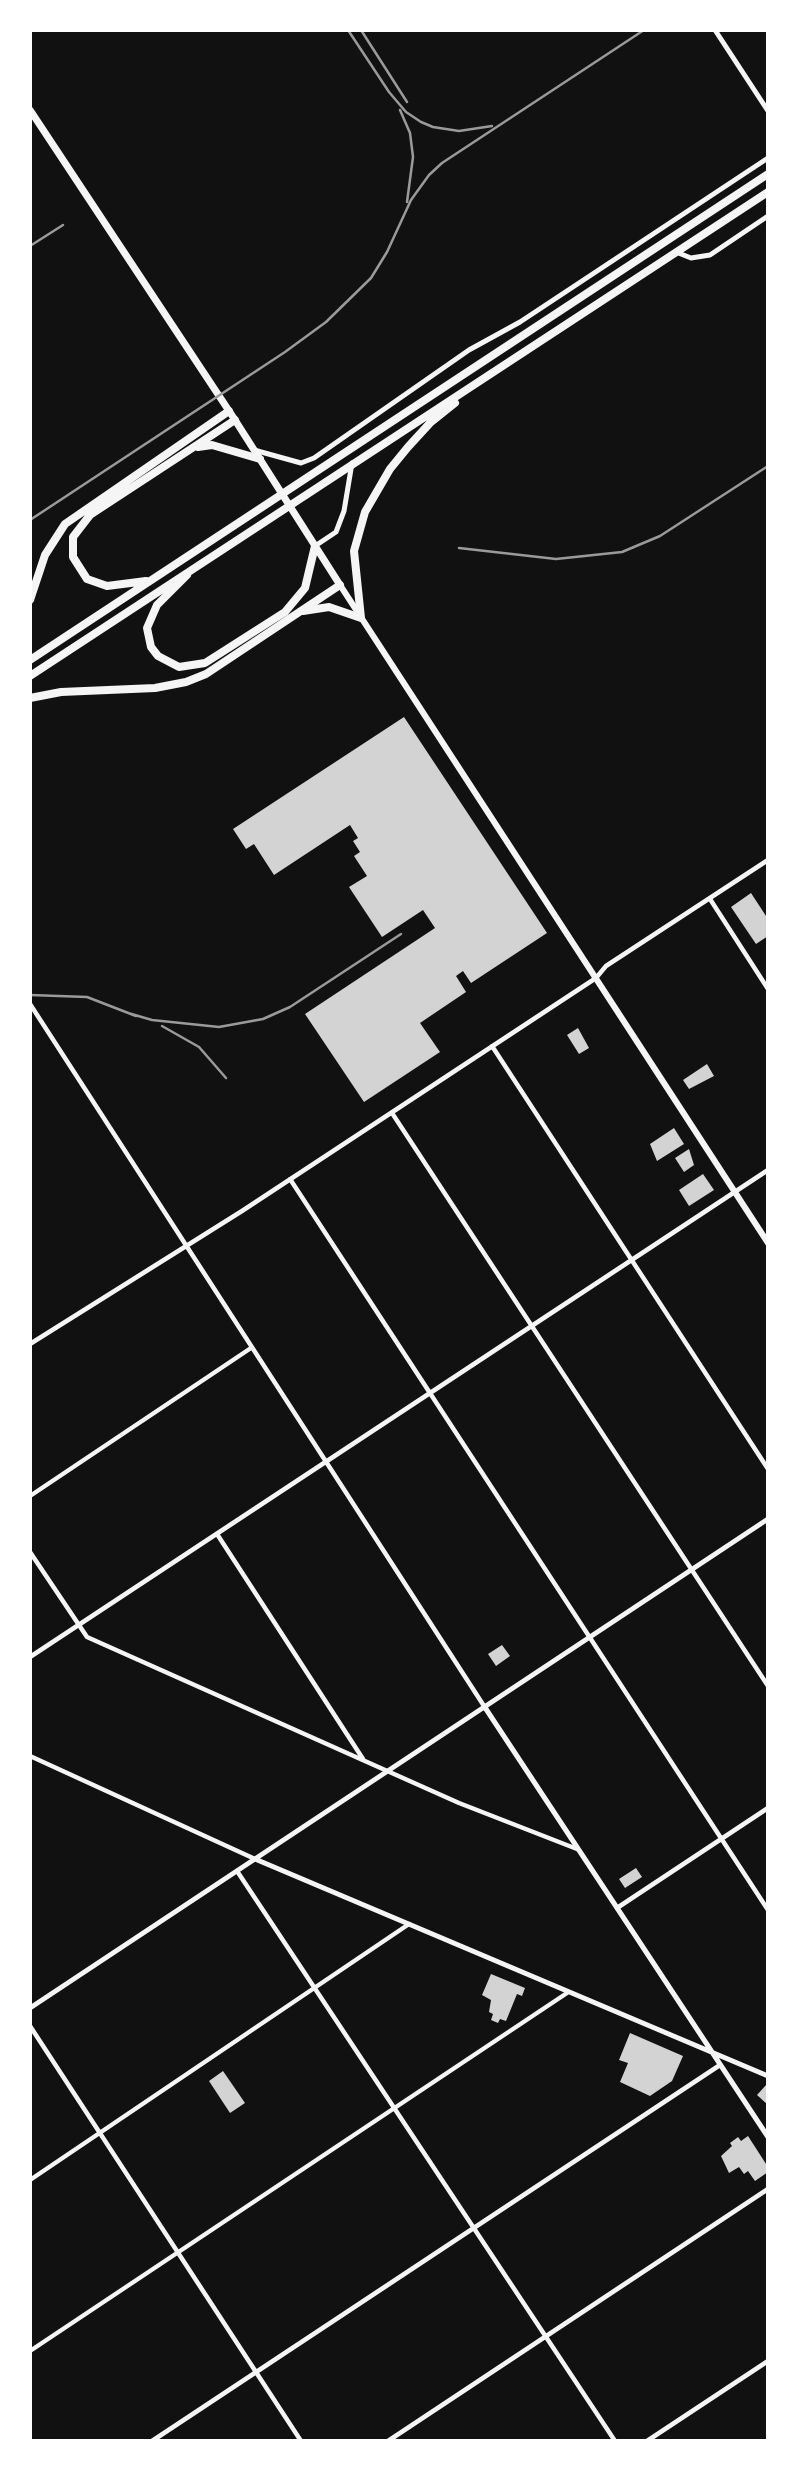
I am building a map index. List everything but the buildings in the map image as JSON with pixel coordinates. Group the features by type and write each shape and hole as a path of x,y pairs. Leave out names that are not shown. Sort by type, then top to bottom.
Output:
{"highway":[{"path":"30,660 768,174"},
{"path":"30,676 768,192"},
{"path":"303,611 328,607 361,618 354,551 365,512 390,469 430,423 467,395 479,382"},
{"path":"30,600 45,555 65,524 229,411"},
{"path":"153,579 122,586 97,584 79,570 73,557 73,537 90,515 235,420"},
{"path":"195,448 212,445 260,459"},
{"path":"191,570 178,587 157,605 147,628 151,647 158,656 179,667 205,663 285,612 305,588 316,546"},
{"path":"30,698 61,692 155,688 186,682 205,674 340,585"}],"main road":[{"path":"30,110 235,420 768,1243"}],"street":[{"path":"715,30 768,111"},
{"path":"254,450 301,463 314,458 469,350 520,322 768,158"},
{"path":"316,546 336,532 344,511 353,460 675,252 691,258 710,255 768,216"},
{"path":"30,1344 392,1113 596,978 606,966 768,860"},
{"path":"710,899 768,989"},
{"path":"30,1004 325,1462 768,2137"},
{"path":"492,1046 768,1469"},
{"path":"392,1113 768,1686"},
{"path":"30,1657 768,1170"},
{"path":"290,1179 768,1910"},
{"path":"30,1496 251,1348"},
{"path":"30,2008 768,1519"},
{"path":"216,1534 363,1759"},
{"path":"30,1552 87,1637 386,1771 578,1850"},
{"path":"30,1756 255,1859 768,2076"},
{"path":"617,1908 768,1808"},
{"path":"237,1871 615,2441"},
{"path":"30,2180 410,1924"},
{"path":"30,2351 568,1993"},
{"path":"30,2026 301,2441"},
{"path":"152,2441 720,2065"},
{"path":"388,2441 768,2189"},
{"path":"647,2441 768,2361"}],"railway":[{"path":"348,30 389,92 406,112 433,127 459,131 492,126"},
{"path":"361,30 407,102"},
{"path":"30,520 285,352 326,322 371,278 387,252 411,200 429,175 442,163 644,30"},
{"path":"400,110 410,133 413,157 407,202"},
{"path":"30,246 63,225"},
{"path":"459,548 556,559 622,552 660,536 768,466"},
{"path":"128,1013 152,1020 219,1027 263,1019 290,1007 401,934"},
{"path":"30,995 87,997 136,1016"},
{"path":"162,1026 199,1047 226,1078"}]}
